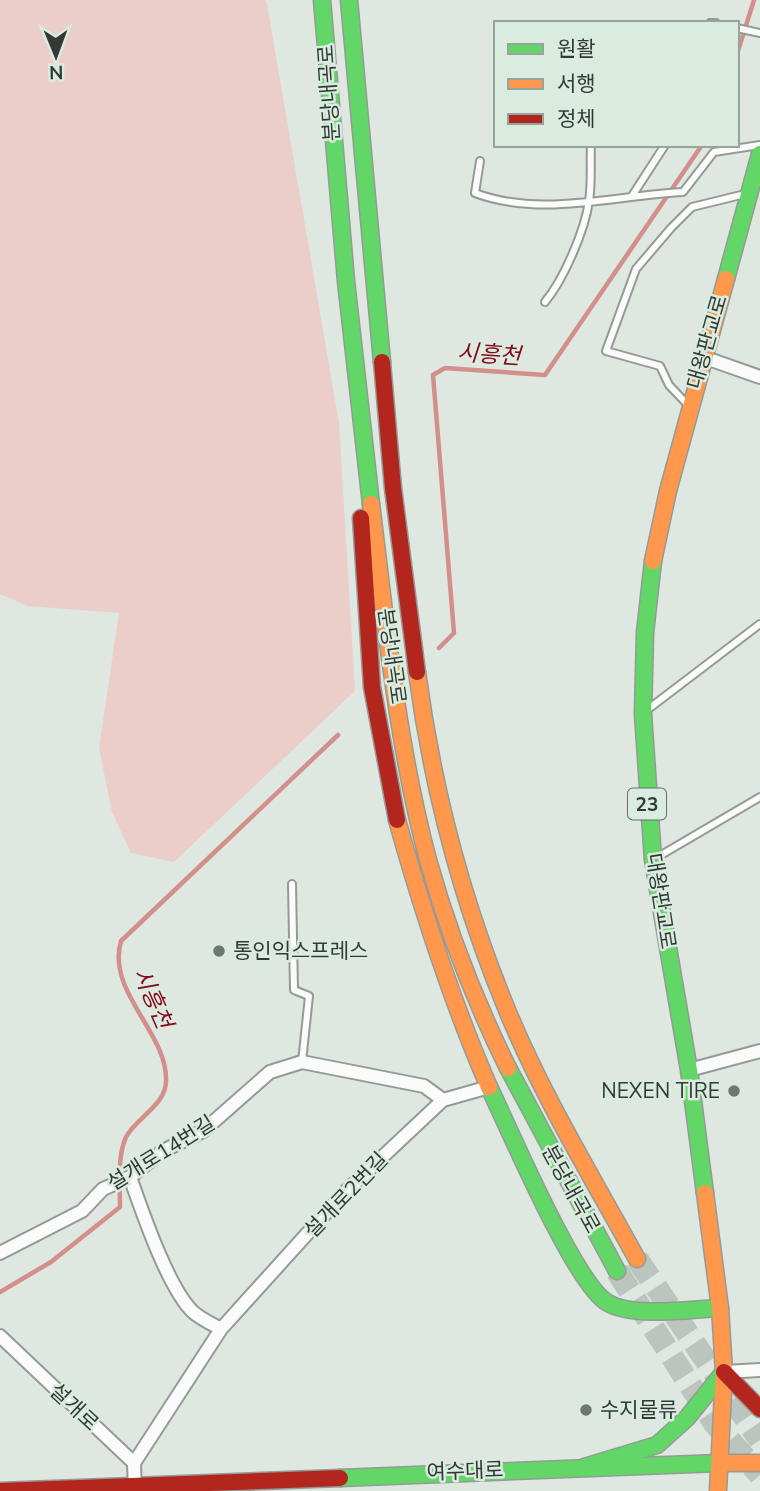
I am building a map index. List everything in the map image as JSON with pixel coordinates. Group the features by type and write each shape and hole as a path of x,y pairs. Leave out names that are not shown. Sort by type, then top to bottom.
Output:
{"main road":[{"path":"311,0 327,72"},
{"name":"분당내곡로","path":"322,0 338,201 368,474 401,720 416,807 440,900 479,1010 530,1115 617,1270"},
{"name":"분당내곡로","path":"349,0 393,488 419,686 438,787 460,876 505,1006 558,1113 637,1259"},
{"name":"대왕판교로","path":"718,1491 724,1372 720,1308 690,1070 653,860 643,714 645,633 653,559 689,406 760,154"},
{"path":"368,474 360,523 378,736 430,936 489,1087 571,1254 604,1302 621,1308 720,1308"},
{"path":"584,1467 657,1444 687,1418 724,1372 760,1409"},
{"name":"여수대로","path":"0,1491 135,1488 584,1467 760,1464"}],"street":[{"path":"703,357 760,377"},
{"path":"690,1070 760,1051"},
{"name":"설개로14번길","path":"0,1253 82,1211 111,1186 130,1177 163,1152 203,1131 270,1072 302,1062 424,1086 443,1100"},
{"name":"설개로2번길","path":"134,1463 221,1329 344,1193 443,1100 489,1087"},
{"path":"130,1177 149,1231 181,1294 193,1311 221,1329"},
{"name":"설개로","path":"0,1336 134,1463"},
{"path":"724,1372 760,1370"},
{"path":"134,1463 135,1488"}],"lane":[{"path":"739,28 757,32"},
{"path":"480,161 475,193 495,201 589,202 649,193 683,192 714,152 760,145"},
{"path":"545,302 556,289 589,202 591,147"},
{"path":"632,196 664,147"},
{"path":"689,406 669,385 660,366 607,351 636,269 671,228 692,208 750,192"},
{"path":"643,714 760,624"},
{"path":"653,860 760,797"},
{"path":"292,884 294,990 309,996 302,1062"}],"shaded area":[{"path":"0,0 265,0 267,4 339,423 355,691 174,862 131,853 112,812 99,748 119,613 28,606 0,594"}],"waterway":[{"name":"시흥천","path":"739,48 754,0"},
{"name":"시흥천","path":"439,648 454,633 433,375 445,368 545,375 701,147"},
{"name":"시흥천","path":"0,1292 51,1262 120,1207 120,1162 126,1137 165,1090 164,1063 158,1046 122,978 119,960 121,941 338,735"}],"tunnel":[{"path":"637,1259 760,1440"},
{"path":"617,1271 715,1424 760,1475"}],"traffic: fast":[{"path":"322,0 346,281 371,504"},
{"path":"349,0 382,362"},
{"path":"726,279 760,154"},
{"path":"653,561 645,633 643,714 653,860 689,1070 705,1193"},
{"path":"508,1068 617,1271"},
{"path":"489,1087 561,1238 594,1290 608,1303 619,1308 663,1312 720,1308"},
{"path":"584,1467 657,1445 687,1418 724,1372"},
{"path":"340,1478 719,1463"}],"traffic: slow":[{"path":"653,561 668,491 726,279"},
{"path":"371,504 400,728 417,816 453,940 473,992 508,1068"},
{"path":"417,672 431,757 450,842 489,965 534,1070 637,1259"},
{"path":"397,820 438,955 489,1087"},
{"path":"705,1193 720,1308 724,1372 718,1491"},
{"path":"719,1463 760,1463"}],"traffic: jam":[{"path":"382,362 393,488 417,672"},
{"path":"361,518 372,687 397,820"},
{"path":"724,1372 760,1409"},
{"path":"0,1491 340,1478"}],"place":[{"name":"통인익스프레스","path":"219,951"},
{"name":"NEXEN TIRE","path":"734,1091"},
{"name":"수지물류","path":"586,1410"}]}
